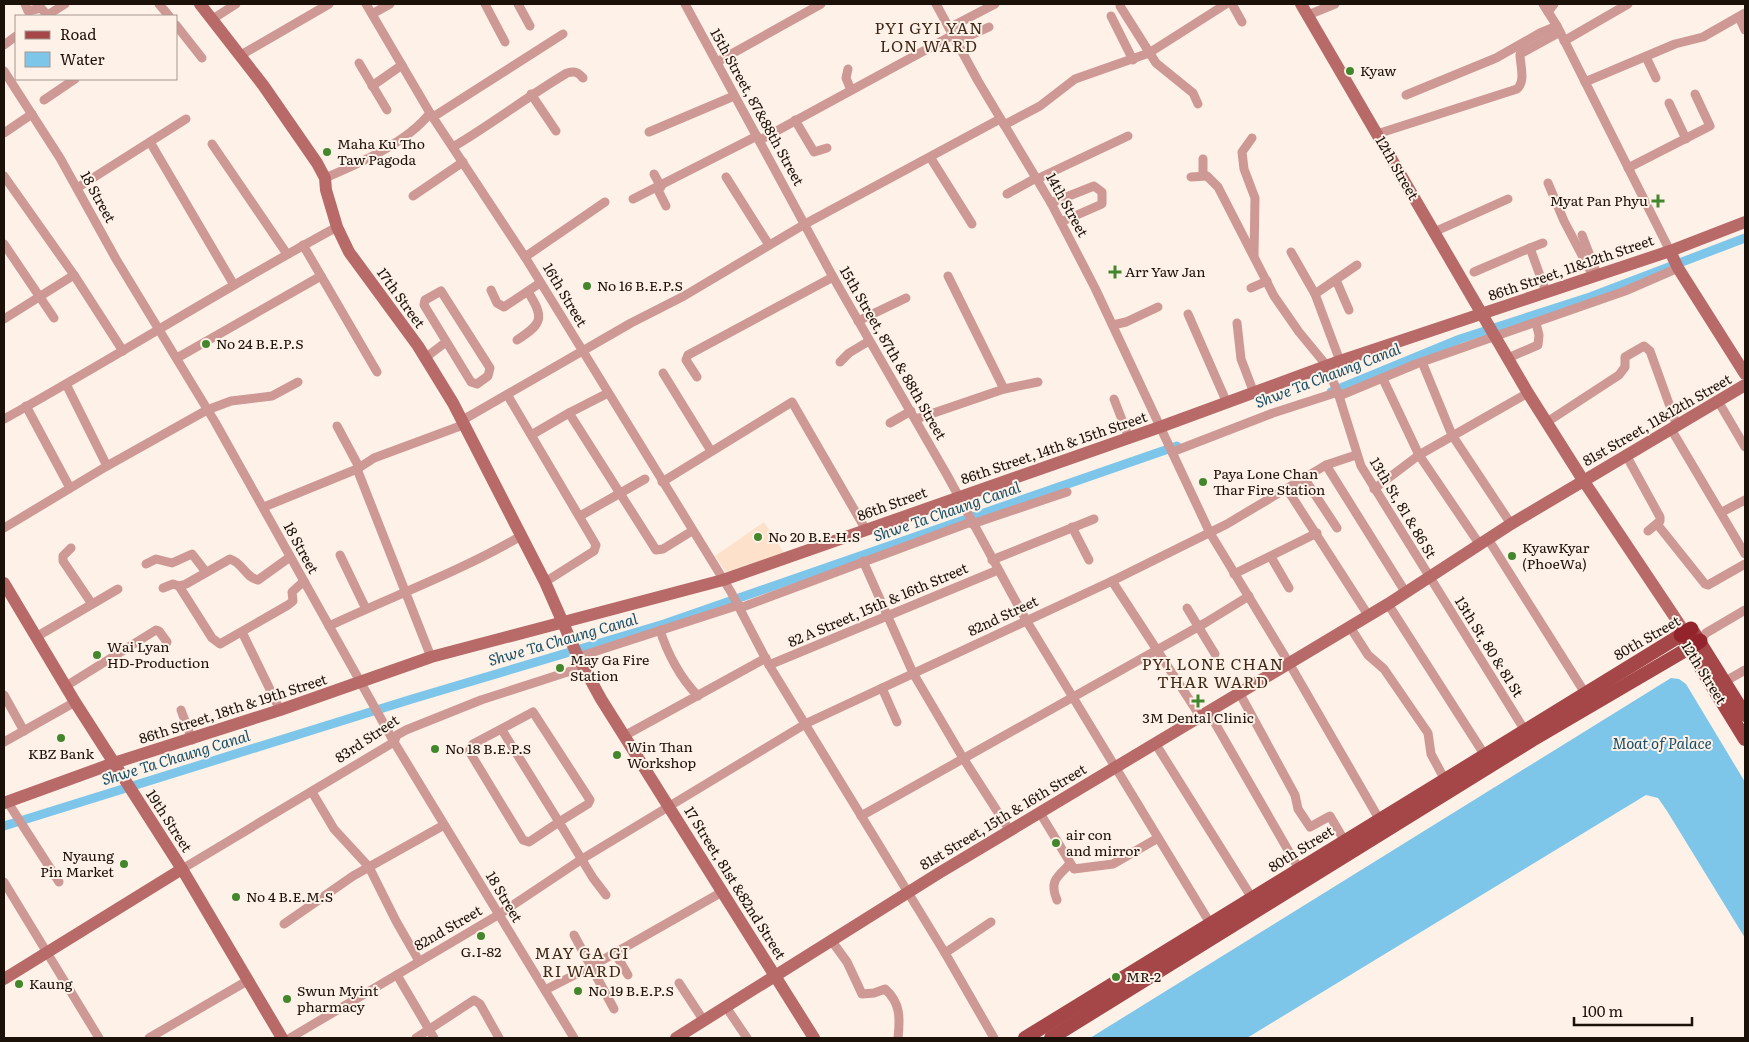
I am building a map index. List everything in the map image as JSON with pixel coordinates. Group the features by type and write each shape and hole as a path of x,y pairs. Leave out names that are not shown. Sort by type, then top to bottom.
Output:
{"main road":[{"name":"12th Street","path":"1691,635 1745,715"},
{"name":"12th Street","path":"1691,635 1745,739"},
{"name":"80th Street","path":"1051,1038 1214,929 1252,898 1344,840 1383,826 1484,754 1528,735 1585,693 1691,635"},
{"name":"80th Street","path":"1025,1038 1214,929 1691,635"}],"street":[{"path":"25,4 28,11 41,8 46,15"},
{"path":"48,15 65,4"},
{"path":"160,4 168,15"},
{"name":"17th Street","path":"200,4 241,55 317,163 325,178 326,190 337,227 348,252 425,358 462,423 545,582 579,660 624,736"},
{"path":"211,20 235,4"},
{"path":"241,55 329,4"},
{"name":"16th Street","path":"366,4 432,115 525,257 731,592 768,662 945,953 994,1038"},
{"path":"372,14 390,4"},
{"path":"485,4 505,42"},
{"path":"518,4 530,26"},
{"name":"15th Street, 87&88th Street","path":"685,4 805,224"},
{"path":"717,62 821,4"},
{"name":"14th Street","path":"936,4 1061,222 1113,325 1210,533 1289,663 1383,826"},
{"path":"634,199 795,120 953,35 995,4"},
{"path":"264,507 358,468 374,458 462,423 583,352 684,296 805,224 930,157 1040,106 1076,80 1148,53 1226,4"},
{"path":"1232,4 1242,22"},
{"name":"12th Street","path":"1302,4 1528,393 1583,480 1691,635"},
{"path":"1308,15 1335,4"},
{"path":"1554,4 1545,8 1560,33 1674,260 1745,374"},
{"path":"1406,95 1628,4"},
{"path":"1120,6 1148,53 1164,71 1193,93 1198,104"},
{"path":"1585,82 1675,44 1704,36 1742,15 1745,30"},
{"path":"1111,16 1133,60"},
{"path":"953,35 988,27"},
{"path":"178,28 202,58"},
{"path":"325,178 352,167 401,138 432,115 563,34"},
{"path":"4,44 15,37"},
{"path":"1377,134 1517,89 1521,85 1522,79 1517,51"},
{"path":"1646,57 1656,78"},
{"path":"359,63 387,110"},
{"path":"372,86 402,65"},
{"path":"848,69 846,78 851,90"},
{"name":"18 Street","path":"4,71 77,188 116,259 159,327 264,507 394,742 574,1038"},
{"path":"453,147 478,132 531,94 567,73 579,74 583,78"},
{"path":"44,100 74,80"},
{"path":"531,94 556,131"},
{"path":"1628,168 1710,126 1695,94"},
{"path":"649,132 734,96"},
{"path":"1669,103 1686,139"},
{"path":"4,133 32,114"},
{"path":"77,188 186,120"},
{"path":"795,120 814,152 827,148"},
{"path":"1007,194 1128,136"},
{"path":"1252,138 1242,152 1244,169 1254,198 1254,256"},
{"path":"150,142 234,285"},
{"path":"212,144 286,254"},
{"path":"930,157 972,224"},
{"path":"1191,177 1203,175 1203,159"},
{"path":"413,196 464,162"},
{"path":"654,174 666,206"},
{"name":"13th St, 81 & 86 St","path":"1203,175 1212,180 1218,187 1239,232 1282,308 1327,366 1339,394 1356,454 1374,489 1430,578"},
{"path":"4,176 74,275 122,351"},
{"path":"726,177 769,245"},
{"path":"1548,183 1564,221 1595,276"},
{"path":"1051,203 1094,186 1102,192 1102,204 1061,222"},
{"path":"1434,232 1508,199"},
{"path":"525,257 605,202"},
{"name":"86th Street, 11&12th Street","path":"1327,366 1340,361 1489,327 1546,292 1595,276 1674,260 1745,222"},
{"name":"15th Street, 87th & 88th Street","path":"805,224 869,341 914,415 992,560 1071,698 1214,929"},
{"path":"4,419 122,351 159,327 337,227"},
{"path":"1582,235 1595,276"},
{"path":"1474,272 1543,243"},
{"path":"4,244 54,318"},
{"path":"303,246 377,372"},
{"path":"1530,248 1546,292"},
{"path":"1291,252 1315,294 1340,361"},
{"path":"1172,452 1273,413 1339,394 1382,379 1422,362 1489,327 1536,324 1648,283 1674,260"},
{"path":"1315,294 1357,265"},
{"path":"4,319 74,275"},
{"path":"177,358 321,276"},
{"path":"948,276 1004,389"},
{"path":"696,377 686,360 688,355 746,322 833,277"},
{"path":"1336,280 1349,310"},
{"path":"1251,288 1267,281"},
{"path":"490,290 501,307 510,304 540,283"},
{"path":"441,291 490,368 488,376 474,384 446,342 424,302 441,291"},
{"path":"517,340 534,329 538,321 536,304 528,292"},
{"path":"858,321 906,298"},
{"path":"1113,325 1126,322 1158,307"},
{"path":"1188,314 1227,403"},
{"path":"1237,323 1241,359 1254,393"},
{"path":"1508,358 1538,345 1539,335 1536,324"},
{"path":"840,362 849,353 869,341"},
{"path":"425,358 446,342"},
{"path":"1547,422 1619,375 1625,367 1625,358 1629,353 1644,346 1650,351 1674,427 1745,554"},
{"path":"1422,362 1452,435 1511,524"},
{"name":"86th Street, 14th & 15th Street","path":"959,496 1129,438 1327,366"},
{"path":"663,373 711,451"},
{"path":"1382,379 1419,455 1484,542 1585,693"},
{"path":"4,528 107,466 207,410 231,401 272,396 298,382"},
{"path":"890,422 1004,389 1038,382"},
{"path":"66,384 107,466"},
{"name":"81st Street, 11&12th Street","path":"1350,627 1430,578 1511,524 1745,385"},
{"path":"533,434 608,392"},
{"path":"1374,489 1419,455 1528,393"},
{"path":"508,396 533,434 596,545 596,548 545,582"},
{"path":"1114,399 1129,438"},
{"path":"1718,401 1745,447"},
{"path":"662,482 792,402 866,530"},
{"path":"26,406 70,488"},
{"path":"569,413 656,550 663,550 692,531"},
{"path":"337,426 358,468 431,656"},
{"name":"82nd Street","path":"290,1038 498,914 582,859 806,724 1112,581 1210,533 1326,465 1356,454"},
{"path":"1626,455 1658,513 1660,521 1648,531"},
{"path":"1326,465 1406,593"},
{"path":"1304,478 1337,528"},
{"path":"580,516 645,479"},
{"path":"1287,489 1368,615"},
{"name":"83rd Street","path":"182,869 394,742 400,732 449,711 660,630 738,605 971,522 1067,492"},
{"name":"86th Street","path":"562,622 723,580 959,496"},
{"path":"1722,512 1745,500"},
{"path":"992,560 1094,519"},
{"path":"1657,524 1705,584 1708,585 1722,579 1745,564"},
{"path":"1072,527 1089,560"},
{"path":"1234,574 1316,533"},
{"path":"329,626 406,590 456,571 520,536"},
{"path":"71,548 63,556 63,561 92,604"},
{"path":"146,564 156,559 172,563 192,554 206,572"},
{"path":"340,555 366,609"},
{"path":"1271,556 1289,588"},
{"path":"179,586 230,559 237,561 247,574 258,580 290,557"},
{"path":"863,561 913,673 963,758 1010,831"},
{"name":"82 A Street, 15th & 16th Street","path":"624,736 698,696 768,662 998,570"},
{"name":"13th St, 80 & 81 St","path":"1430,578 1528,735"},
{"path":"163,588 173,584 179,586 216,642 224,642 288,605 293,601 292,592 304,581"},
{"path":"1112,581 1204,714 1299,869"},
{"name":"19th Street","path":"4,583 75,702 182,869 282,1038"},
{"path":"36,637 118,589"},
{"path":"861,816 1200,626 1248,596"},
{"path":"1388,604 1484,754"},
{"path":"1187,608 1200,626 1215,654"},
{"path":"1691,635 1745,610"},
{"name":"86th Street, 18th & 19th Street","path":"6,802 114,763 192,740 361,683 431,656 562,622"},
{"path":"1350,627 1368,655 1384,669 1424,727 1430,739 1431,754 1445,780"},
{"name":"81st Street, 15th & 16th Street","path":"676,1038 907,893 1350,627"},
{"path":"66,686 156,630 159,631 167,642"},
{"path":"660,630 676,665 689,686 698,696"},
{"path":"242,632 280,710"},
{"path":"1724,682 1745,670"},
{"path":"882,688 897,722"},
{"path":"1240,694 1295,795 1298,809 1310,827 1330,816 1344,840"},
{"path":"4,695 24,731"},
{"path":"4,742 75,702"},
{"path":"181,710 192,740"},
{"path":"533,712 590,800 588,804 559,822 529,842 523,840 468,751 473,744 533,712"},
{"path":"502,730 602,892 606,895"},
{"name":"17 Street, 81st &82nd Street","path":"624,736 777,976 814,1038"},
{"path":"1155,743 1252,898"},
{"path":"312,792 334,829 369,866 396,921 419,961"},
{"path":"6,802 59,882"},
{"path":"1040,813 1070,864 1078,869 1113,864 1158,838"},
{"path":"284,924 369,866 444,825"},
{"path":"1057,900 1053,884 1070,864"},
{"path":"4,979 182,869"},
{"path":"4,882 99,1038"},
{"path":"545,990 592,966 722,892"},
{"path":"945,953 991,922"},
{"path":"574,936 614,1009"},
{"path":"831,940 847,962 862,994 874,993 885,989 891,995 901,1016 898,1038"},
{"path":"615,953 628,975"},
{"path":"396,975 434,1038"},
{"path":"149,1038 247,981"},
{"path":"679,982 704,1021"},
{"path":"416,1038 470,1001 476,1000 499,1038"},
{"path":"726,1007 747,1038"}],"shaded area":[{"name":"No 20 B.E.H.S","path":"764,522 784,553 726,572 715,556"}],"water":[{"name":"Moat of Palace","path":"1671,678 1679,679 1686,684 1745,782 1745,938 1658,798 1646,795 1247,1038 1090,1038"}],"waterway":[{"name":"Shwe Ta Chaung Canal","path":"1331,392 1460,339 1590,297 1745,238"},
{"name":"Shwe Ta Chaung Canal","path":"4,826 412,699 664,624 1177,446"}],"place":[{"name":"Kyaw","path":"1350,71"},
{"name":"Maha Ku Tho Taw Pagoda","path":"327,152"},
{"name":"Myat Pan Phyu","path":"1658,201"},
{"name":"Arr Yaw Jan","path":"1115,272"},
{"name":"No 16 B.E.P.S","path":"587,286"},
{"name":"No 24 B.E.P.S","path":"206,344"},
{"name":"Paya Lone Chan Thar Fire Station","path":"1203,482"},
{"name":"No 20 B.E.H.S","path":"758,537"},
{"name":"KyawKyar (PhoeWa)","path":"1512,556"},
{"name":"Wai Lyan HD-Production","path":"97,655"},
{"name":"May Ga Fire Station","path":"560,668"},
{"name":"3M Dental Clinic","path":"1198,701"},
{"name":"KBZ Bank","path":"61,738"},
{"name":"No 18 B.E.P.S","path":"435,749"},
{"name":"Win Than Workshop","path":"617,755"},
{"name":"air con and mirror","path":"1056,843"},
{"name":"Nyaung Pin Market","path":"124,864"},
{"name":"No 4 B.E.M.S","path":"236,897"},
{"name":"G.I-82","path":"481,936"},
{"name":"MR-2","path":"1116,977"},
{"name":"Kaung","path":"19,984"},
{"name":"No 19 B.E.P.S","path":"578,991"},
{"name":"Swun Myint pharmacy","path":"287,999"}],"district":[{"name":"PYI GYI YAN LON WARD","path":"929,37"},
{"name":"PYI LONE CHAN THAR WARD","path":"1213,673"},
{"name":"MAY GA GI RI WARD","path":"582,962"}]}
